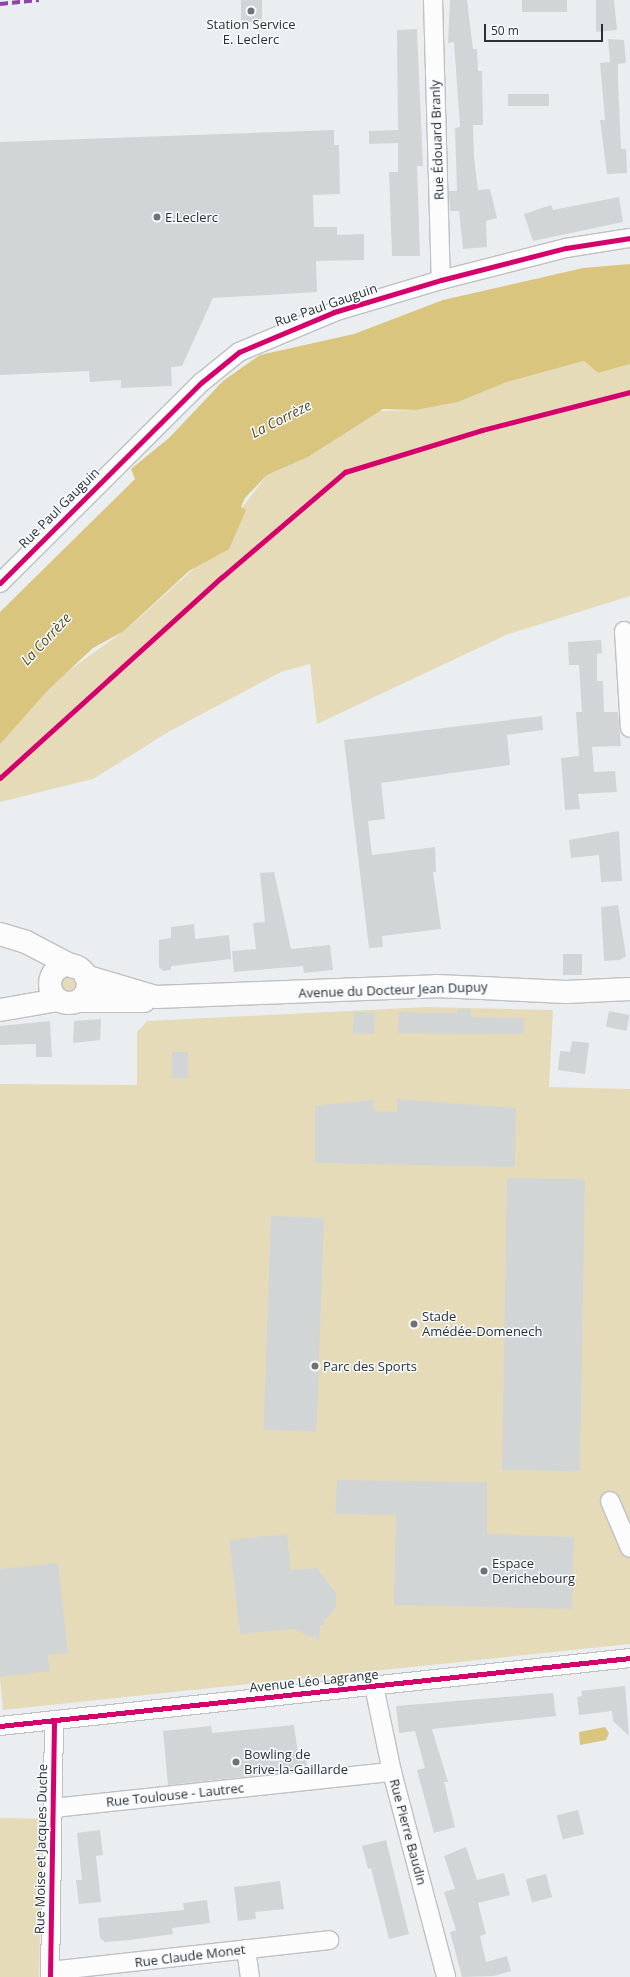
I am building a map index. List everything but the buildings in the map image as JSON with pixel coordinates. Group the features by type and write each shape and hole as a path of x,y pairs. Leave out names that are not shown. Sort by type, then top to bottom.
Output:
{"street":[{"name":"Rue Édouard Branly","path":"433,0 441,280"},
{"name":"Rue Paul Gauguin","path":"0,583 196,388 239,352 334,312 441,280 566,248 630,238"},
{"path":"624,631 630,728"},
{"name":"Avenue du Docteur Jean Dupuy","path":"0,934 26,942 80,971 156,997 436,986 566,992 630,989"},
{"path":"0,944 41,963 62,994"},
{"path":"62,967 80,971 87,987 62,994 62,967"},
{"name":"Avenue du Docteur Jean Dupuy","path":"0,1010 62,994 149,1001 156,997"},
{"path":"610,1501 630,1548"},
{"name":"Avenue Léo Lagrange","path":"0,1726 630,1658"},
{"name":"Rue Pierre Baudin","path":"374,1686 392,1772 446,1977"},
{"name":"Rue Moise et Jacques Duche","path":"50,1974 54,1721"},
{"name":"Rue Toulouse - Lautrec","path":"53,1808 392,1772"},
{"name":"Rue Claude Monet","path":"50,1974 329,1940"},
{"path":"246,1949 250,1977"}],"shaded area":[{"path":"584,361 598,373 630,364 630,596 506,635 317,724 310,664 281,672 170,731 93,779 0,802 0,720 128,628 198,565 267,475 308,457 377,411 416,410 458,402 507,382"},
{"path":"65,974 73,974 79,980 79,988 73,994 65,994 59,988 59,980"},
{"name":"Parc des Sports","path":"427,1007 553,1010 549,1087 630,1089 630,1644 3,1710 0,1679 0,1084 137,1085 137,1032 147,1021"},
{"path":"0,1818 42,1819 39,1977 0,1977"}],"water":[{"name":"La Corrèze","path":"630,264 630,364 598,373 584,361 507,382 458,402 416,410 383,409 308,457 267,475 245,498 241,507 246,510 229,549 189,571 124,631 93,648 49,689 0,744 0,612 135,479 131,469 169,438 223,381 260,355 354,334 443,300 583,268"},
{"path":"605,1727 609,1733 606,1740 580,1745 579,1732"}],"marked path":[{"path":"0,4 39,0"}],"cycle path":[{"path":"0,583 202,382 239,352 334,312 441,280 566,248 630,238"},
{"path":"0,778 222,577 345,472 482,430 630,392"},
{"path":"0,1726 630,1658"},
{"path":"50,1977 54,1721"}],"place":[{"name":"Station Service E. Leclerc","path":"251,11"},
{"name":"E.Leclerc","path":"157,217"},
{"name":"Stade Amédée-Domenech","path":"414,1324"},
{"name":"Parc des Sports","path":"315,1366"},
{"name":"Espace Derichebourg","path":"484,1571"},
{"name":"Bowling de Brive-la-Gaillarde","path":"236,1762"}]}
